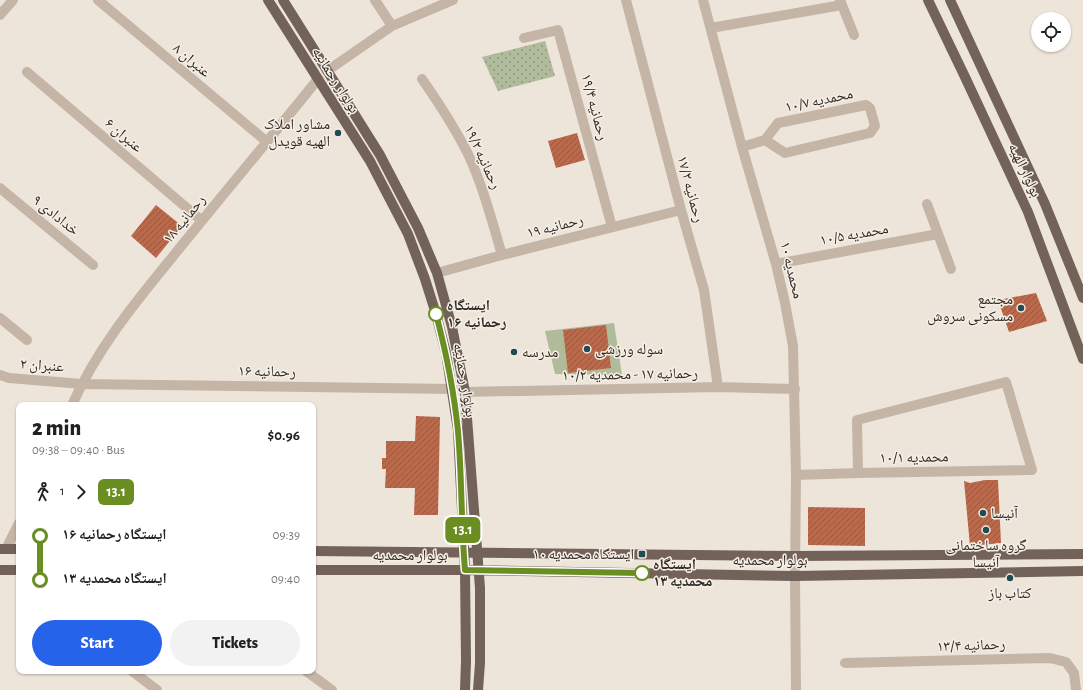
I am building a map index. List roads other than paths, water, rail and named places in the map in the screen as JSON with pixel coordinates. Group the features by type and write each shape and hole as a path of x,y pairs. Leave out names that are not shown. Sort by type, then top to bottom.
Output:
{"main road":[{"name":"بولوار رحمانیه","path":"268,0 370,161 408,234 436,314 446,353 458,430 465,570 465,690"},
{"name":"بولوار رحمانیه","path":"283,0 380,155 418,228 437,274 452,327 465,392 478,552 480,655 478,690"},
{"name":"بولوار الهیه","path":"928,0 1028,212 1083,359"},
{"name":"بولوار الهیه","path":"950,0 1045,204 1083,298"},
{"path":"318,80 327,71"},
{"path":"3,549 16,549"},
{"name":"بولوار محمدیه","path":"316,551 795,556 1083,554"},
{"path":"1,571 16,570"},
{"name":"بولوار محمدیه","path":"316,570 465,570 795,576 1083,571"}],"street":[{"path":"0,15 13,0"},
{"name":"عنبران ۸","path":"98,0 267,142"},
{"path":"375,0 392,26"},
{"path":"327,71 392,26 453,0"},
{"name":"رحمانیه ۱۷/۲","path":"626,0 681,210 704,290 718,387"},
{"name":"محمدیه ۱۰","path":"703,0 742,147 776,264 793,346 796,475 796,690"},
{"path":"711,28 841,3 854,35"},
{"name":"رحمانیه ۱۹/۴","path":"524,38 558,30 612,227"},
{"name":"عنبران ۶","path":"27,72 201,220"},
{"name":"رحمانیه ۱۹/۲","path":"422,78 439,103 467,153 486,200 502,255"},
{"name":"رحمانیه ۱۸","path":"73,402 99,353 138,300 201,220 318,80"},
{"name":"محمدیه ۱۰/۷","path":"866,105 870,108 875,126 870,133 786,152 764,140 778,123 866,105"},
{"path":"742,147 764,140"},
{"name":"خدادادی ۹","path":"0,188 93,265"},
{"path":"927,204 951,269"},
{"name":"رحمانیه ۱۹","path":"437,274 502,255 681,210"},
{"name":"محمدیه ۱۰/۵","path":"776,264 938,234"},
{"path":"0,318 27,340"},
{"name":"عنبران ۲","path":"0,375 9,378 82,384"},
{"name":"محمدیه ۱۰/۱","path":"796,475 1032,470 1006,382 858,420 858,473"},
{"name":"رحمانیه ۱۶","path":"82,384 452,389"},
{"name":"رحمانیه ۱۷ - محمدیه ۱۰/۲","path":"465,392 718,387 794,389"},
{"path":"3,549 16,528"},
{"name":"رحمانیه ۱۳/۴","path":"846,663 1050,658 1066,662 1074,673 1076,690"},
{"path":"136,674 157,690"},
{"path":"310,674 332,690"}],"place":[{"name":"مشاور املاک الهیه قویدل","path":"338,133"},
{"name":"مجتمع مسکونی سروش","path":"1021,308"},
{"name":"ایستگاه رحمانیه ۱۶","path":"436,314"},
{"name":"سوله ورزشی","path":"587,349"},
{"name":"مدرسه","path":"514,352"},
{"name":"آنیسا","path":"983,513"},
{"name":"گروه ساختمانی آنیسا","path":"986,530"},
{"name":"ایستگاه محمدیه ۱۰","path":"642,554"},
{"name":"ایستگاه محمدیه ۱۳","path":"642,573"},
{"name":"کتاب باز","path":"1010,578"}]}
